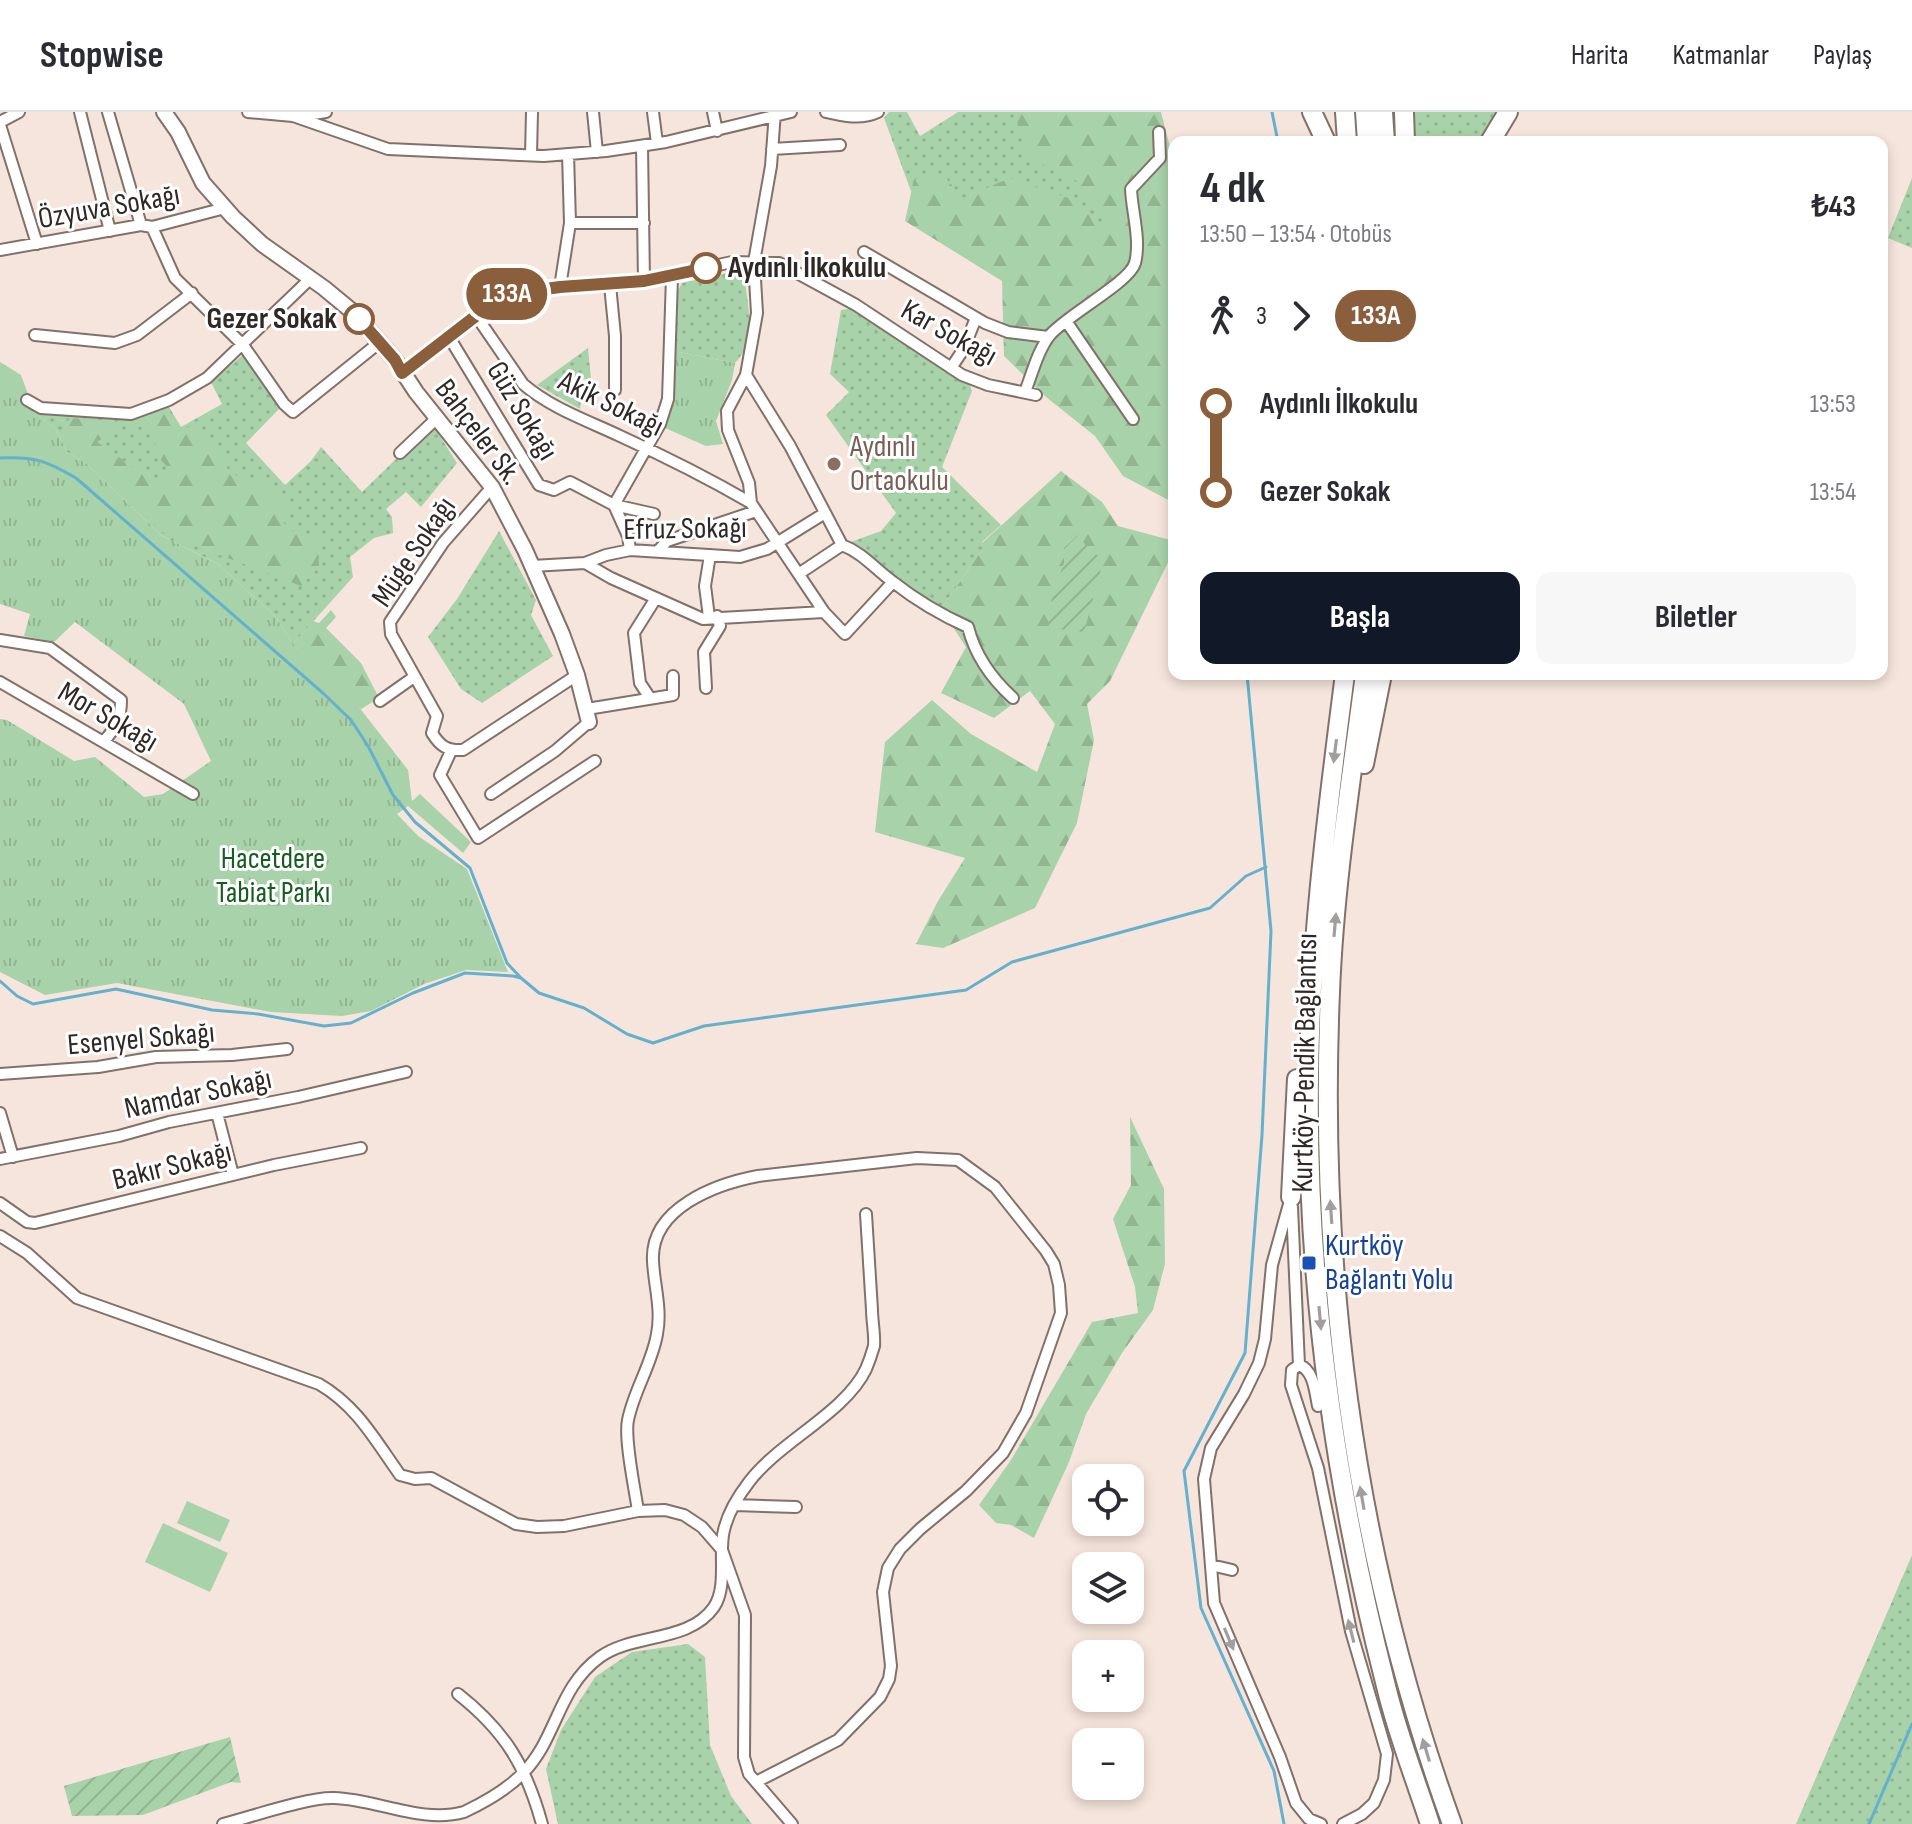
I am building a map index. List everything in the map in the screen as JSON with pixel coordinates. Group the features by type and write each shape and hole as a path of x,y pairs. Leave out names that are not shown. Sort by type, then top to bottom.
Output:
{"highway":[{"path":"1312,112 1323,136"},
{"path":"1345,112 1347,136"},
{"path":"1365,112 1367,136"},
{"path":"1383,112 1385,136"},
{"path":"1404,112 1405,136"},
{"path":"1494,136 1508,112"},
{"name":"Kurtköy-Pendik Bağlantısı","path":"1344,680 1323,857 1316,947 1309,1076 1310,1178 1324,1360 1347,1516 1386,1688 1430,1824"},
{"name":"Kurtköy-Pendik Bağlantısı","path":"1364,680 1341,864 1330,990 1328,1168 1337,1305 1363,1503 1407,1690 1452,1824"},
{"path":"1341,864 1381,680"},
{"path":"1291,1197 1300,995 1316,947"},
{"path":"1318,1406 1339,1524 1373,1674 1391,1733 1412,1770"}],"street":[{"path":"19,112 0,124 37,244"},
{"path":"80,112 110,231"},
{"path":"108,112 147,226 175,278 243,345 284,404 293,412 380,342"},
{"name":"Bahçeler Sk.","path":"164,112 178,132 203,183 262,244 353,312 380,342 492,487 532,566 577,675 588,716"},
{"path":"248,112 326,112"},
{"path":"531,155 532,112"},
{"path":"593,112 597,152"},
{"path":"653,112 657,143"},
{"path":"713,112 717,131"},
{"path":"293,114 388,149 531,155 642,146 791,112"},
{"path":"826,112 848,117 878,112"},
{"path":"775,114 754,262 757,313 746,375 727,411 728,430 749,483 754,507 824,612 845,634 893,582"},
{"path":"864,252 976,318 1008,332 1048,337 1123,280 1135,266 1131,189 1160,158 1159,132"},
{"path":"772,149 840,145"},
{"path":"642,146 644,281"},
{"path":"560,287 570,223 568,154"},
{"name":"Özyuva Sokağı","path":"0,250 147,226 225,208"},
{"path":"570,223 644,223"},
{"name":"Kar Sokağı","path":"402,373 503,295 672,277 732,262 779,263 856,305 951,368 988,385 1031,393 1048,337"},
{"path":"630,550 628,536 614,505 660,424 668,399 672,277"},
{"path":"27,400 41,408 131,414 169,400 207,378 311,278"},
{"path":"610,285 615,336 615,390"},
{"path":"35,335 115,343 137,335 192,293"},
{"name":"Akik Sokağı","path":"477,317 523,384 532,392 566,413 647,449 754,507"},
{"path":"951,368 963,350 976,318"},
{"path":"1066,321 1133,419"},
{"name":"Güz Sokağı","path":"449,337 539,485 554,490 570,482 614,505 654,514"},
{"path":"746,375 790,446 842,545 859,552 872,566 940,614 968,627 971,641 994,681 1013,698"},
{"path":"400,453 437,418"},
{"name":"Müge Sokağı","path":"451,751 438,743 432,733 437,716 391,634 390,622 443,543 492,487"},
{"path":"658,551 667,541 754,507"},
{"name":"Efruz Sokağı","path":"532,566 585,563 630,550 740,557 767,549 825,513"},
{"path":"800,573 842,545"},
{"path":"706,688 704,652 720,626 713,617 705,586 710,555"},
{"path":"585,563 703,619 824,612"},
{"path":"650,698 640,683 634,633 656,598"},
{"path":"0,640 50,648 121,700 121,714 104,741"},
{"path":"577,675 463,750 451,751 440,775 478,838 595,761"},
{"path":"491,794 555,751 588,716 650,698 673,695 673,676"},
{"path":"380,701 414,677"},
{"name":"Mor Sokağı","path":"0,682 193,794"},
{"name":"Esenyel Sokağı","path":"0,1074 98,1067 156,1057 232,1055 287,1049"},
{"name":"Namdar Sokağı","path":"0,1159 119,1136 406,1072"},
{"path":"0,1113 13,1157"},
{"path":"217,1113 233,1175"},
{"name":"Bakır Sokağı","path":"0,1203 27,1222 35,1223 361,1148"},
{"path":"638,1511 627,1424 653,1354 658,1329 652,1257 657,1235 668,1217 689,1201 741,1179 758,1176 917,1158 958,1160 995,1187 1054,1264 1061,1313 1016,1433 986,1472 920,1529 900,1549 888,1568 883,1592 891,1666 889,1679 880,1697 835,1743 756,1782"},
{"path":"1291,1197 1277,1240 1265,1339 1259,1363 1211,1448 1204,1479 1214,1603 1280,1757 1296,1803 1302,1813 1321,1824"},
{"path":"1291,1197 1299,1365"},
{"path":"223,1824 336,1798 409,1815 448,1818 463,1813 524,1773 565,1697 600,1657 622,1645 677,1631 698,1621 713,1608 719,1596 724,1530 750,1481 768,1461 842,1399 865,1371 874,1345 866,1214"},
{"path":"0,1236 27,1253 77,1298 319,1384 352,1407 400,1475 415,1479 431,1478 516,1524 564,1526 638,1511 665,1510 684,1515 702,1527 722,1550 745,1615 744,1757 749,1774 792,1824"},
{"path":"1271,1275 1294,1279"},
{"path":"1299,1365 1310,1373 1318,1406"},
{"path":"1299,1365 1292,1370 1291,1385 1313,1446 1351,1631 1387,1754 1384,1780 1374,1803 1343,1824"},
{"path":"735,1505 796,1507"},
{"path":"1211,1565 1232,1570"},
{"path":"458,1694 485,1716 507,1740 532,1788 542,1824"}],"green space":[{"path":"889,112 907,112 920,136 958,112 1030,112 1119,218 1106,246 985,208 911,191 884,118"},
{"path":"1014,112 1161,112 1168,139 1168,500 1123,476 1095,436 1046,397 1004,356 1002,281 905,221 914,179 945,177 963,198 1010,178 1071,199 1102,226 1105,220 1077,181 1027,157"},
{"path":"1411,112 1501,112 1487,136 1412,136"},
{"path":"1912,178 1912,248 1888,238"},
{"path":"732,272 744,277 747,299 749,334 742,354 735,363 673,351 676,294 682,283"},
{"path":"854,308 946,372 970,385 972,391 942,467 1001,525 982,542 982,550 941,609 848,543 881,531 896,513 826,415 849,392 830,374 841,310"},
{"path":"588,348 591,379 583,379 580,409 537,385"},
{"path":"673,351 735,363 732,380 716,421 723,444 706,446 665,428 671,394"},
{"path":"244,354 279,409 246,443 285,485 321,447 362,492 432,424 457,463 421,507 406,492 386,509 392,517 393,533 374,538 350,557 353,577 293,644 275,616 218,564 162,536 87,464 67,452 56,429 35,413 130,418 166,402 181,427 222,404 211,382"},
{"name":"Hacetdere Tabiat Parkı","path":"0,362 21,375 35,413 56,429 67,452 87,464 162,536 218,564 275,616 293,644 355,702 408,770 412,801 420,794 471,842 463,853 408,806 397,814 418,836 467,869 508,972 466,970 424,984 371,1011 342,1016 271,1012 117,983 45,995 0,972 0,719 7,720 74,761 95,757 144,797 163,794 211,761 184,704 75,622 54,642 24,636 30,614 0,604"},
{"path":"165,409 179,431 198,423 231,474 258,481 278,494 291,508 282,521 300,538 318,538 319,567 301,586 165,534 65,441 62,425 71,418 113,421 111,433 97,442 155,486 171,471 159,458 152,433 129,421"},
{"path":"1061,471 1102,502 1118,526 1168,539 1168,562 1110,681 1087,704 1094,740 1077,823 1035,908 943,948 916,944 965,858 875,832 885,742 932,700 971,734 1037,772 1055,724 1030,691 994,718 941,693 966,647 941,609 982,550 982,543"},
{"path":"499,531 536,600 531,615 553,656 482,703 461,689 428,637 457,599"},
{"path":"1078,535 1091,552 1104,558 1084,632 1048,628 1052,597 1064,563 1064,548"},
{"path":"331,610 336,617 326,628 361,663 379,698 361,709 293,644 313,621 319,623"},
{"path":"1130,1117 1164,1189 1165,1264 1153,1310 1122,1353 1086,1414 1069,1462 1034,1538 1011,1525 996,1523 979,1505 1011,1460 1092,1322 1138,1313 1135,1287 1113,1219 1131,1185"},
{"path":"187,1501 230,1520 220,1542 177,1523"},
{"path":"163,1523 228,1553 210,1592 145,1562"},
{"path":"1912,1555 1912,1824 1796,1824"},
{"path":"688,1644 705,1657 710,1745 731,1796 752,1824 558,1824 546,1769 561,1730 595,1677 632,1652"},
{"path":"230,1737 241,1783 231,1782 143,1815 72,1816 64,1786"}],"waterway":[{"path":"1272,112 1277,136"},
{"path":"0,458 40,461 76,478 351,720 393,795 415,822 470,868 507,963 521,978"},
{"path":"1248,680 1271,931 1262,1135 1245,1353 1184,1471 1201,1608 1274,1771 1284,1824"},
{"path":"0,981 17,996 33,1004 116,989 212,1010 258,1014 324,1026 351,1023 413,993 465,973 513,976 521,978 539,993 584,1008 627,1034 653,1043 704,1026 966,990 1012,962 1210,908 1246,876 1266,867"},
{"path":"1869,1824 1912,1724"}],"bus line":[{"name":"133A","path":"359,319 395,360 402,373 503,295 644,281 706,268"}],"place":[{"name":"Aydınlı İlkokulu","path":"706,268"},
{"name":"Gezer Sokak","path":"359,319"},
{"name":"Aydınlı Ortaokulu","path":"834,464"},
{"name":"Kurtköy Bağlantı Yolu","path":"1309,1263"}]}
